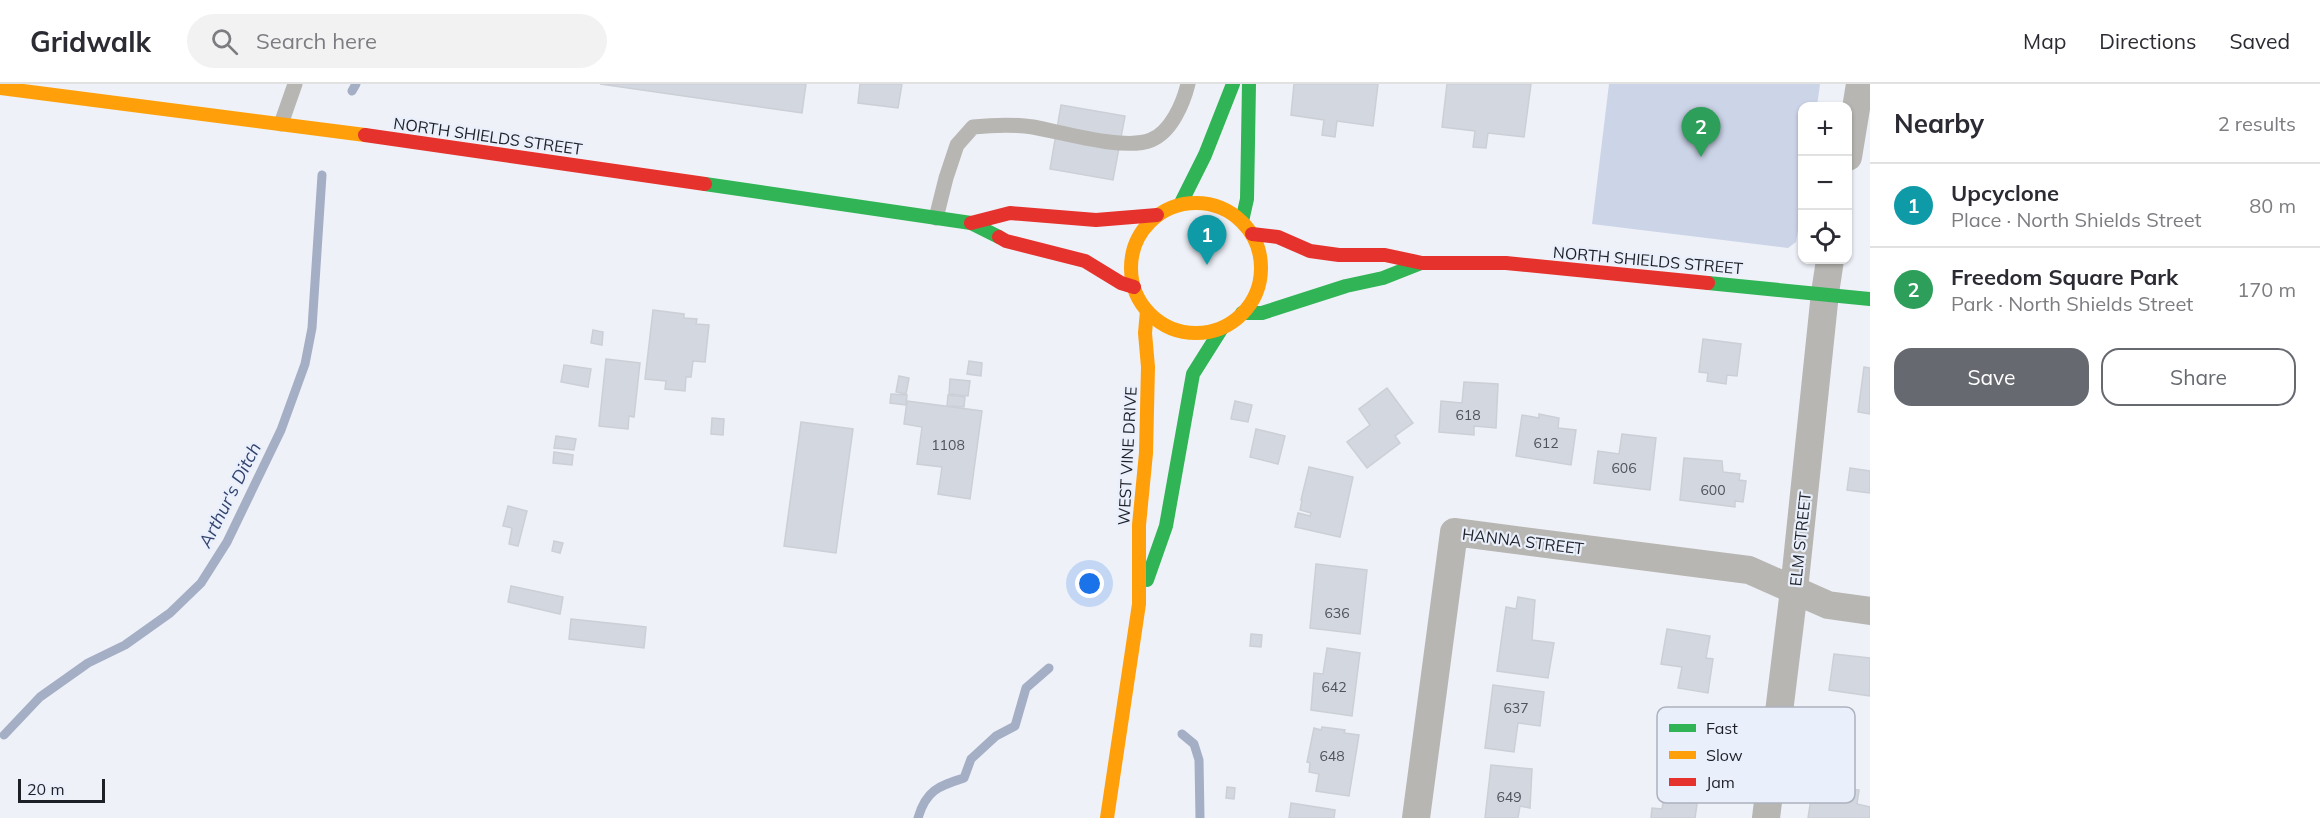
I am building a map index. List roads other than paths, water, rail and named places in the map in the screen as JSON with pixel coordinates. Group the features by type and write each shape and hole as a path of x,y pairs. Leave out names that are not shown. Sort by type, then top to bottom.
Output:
{"main road":[{"path":"1181,203 1213,137 1233,84"},
{"path":"1242,221 1248,199 1249,84"},
{"name":"NORTH SHIELDS STREET","path":"0,88 353,133 971,223 1006,242 1056,252 1085,261 1121,283 1134,287"},
{"path":"1196,202 1227,210 1242,221 1252,234 1259,253 1260,275 1253,296 1242,313 1222,328 1205,333 1188,333 1171,329 1156,321 1134,287 1133,253 1144,230 1157,215 1181,203 1196,202"},
{"name":"NORTH SHIELDS STREET","path":"971,223 1010,213 1096,220 1157,215"},
{"name":"NORTH SHIELDS STREET","path":"1252,234 1278,237 1311,251 1339,255 1385,255 1422,263 1506,263 1870,299"},
{"name":"NORTH SHIELDS STREET","path":"1242,313 1262,313 1346,286 1383,278 1422,263"},
{"name":"WEST VINE DRIVE","path":"1107,818 1139,604 1139,525 1146,453 1148,367 1145,333 1147,310"},
{"name":"WEST VINE DRIVE","path":"1139,604 1166,526 1193,374 1222,328"}],"street":[{"path":"1848,156 1860,84"},
{"name":"ELM STREET","path":"1780,707 1829,264"},
{"name":"HANNA STREET","path":"1416,818 1454,532 1749,570 1828,605 1870,611"},
{"name":"ELM STREET","path":"1766,818 1768,803"}],"lane":[{"path":"281,124 295,84"},
{"path":"936,218 945,178 957,145 973,128 995,125 1032,127 1131,144 1152,140 1171,123 1185,97 1188,84"}],"waterway":[{"name":"Arthur's Ditch","path":"352,91 356,84"},
{"name":"Arthur's Ditch","path":"4,735 40,697 88,663 125,645 170,613 201,583 227,542 281,430 305,364 312,328 322,175"},
{"path":"918,818 929,795 947,784 964,778 971,759 996,736 1015,726 1026,688 1049,668"},
{"path":"1182,734 1194,744 1199,760 1200,818"}],"place":[{"name":"Freedom Square Park","path":"1701,157"},
{"name":"Upcyclone","path":"1207,265"}]}
